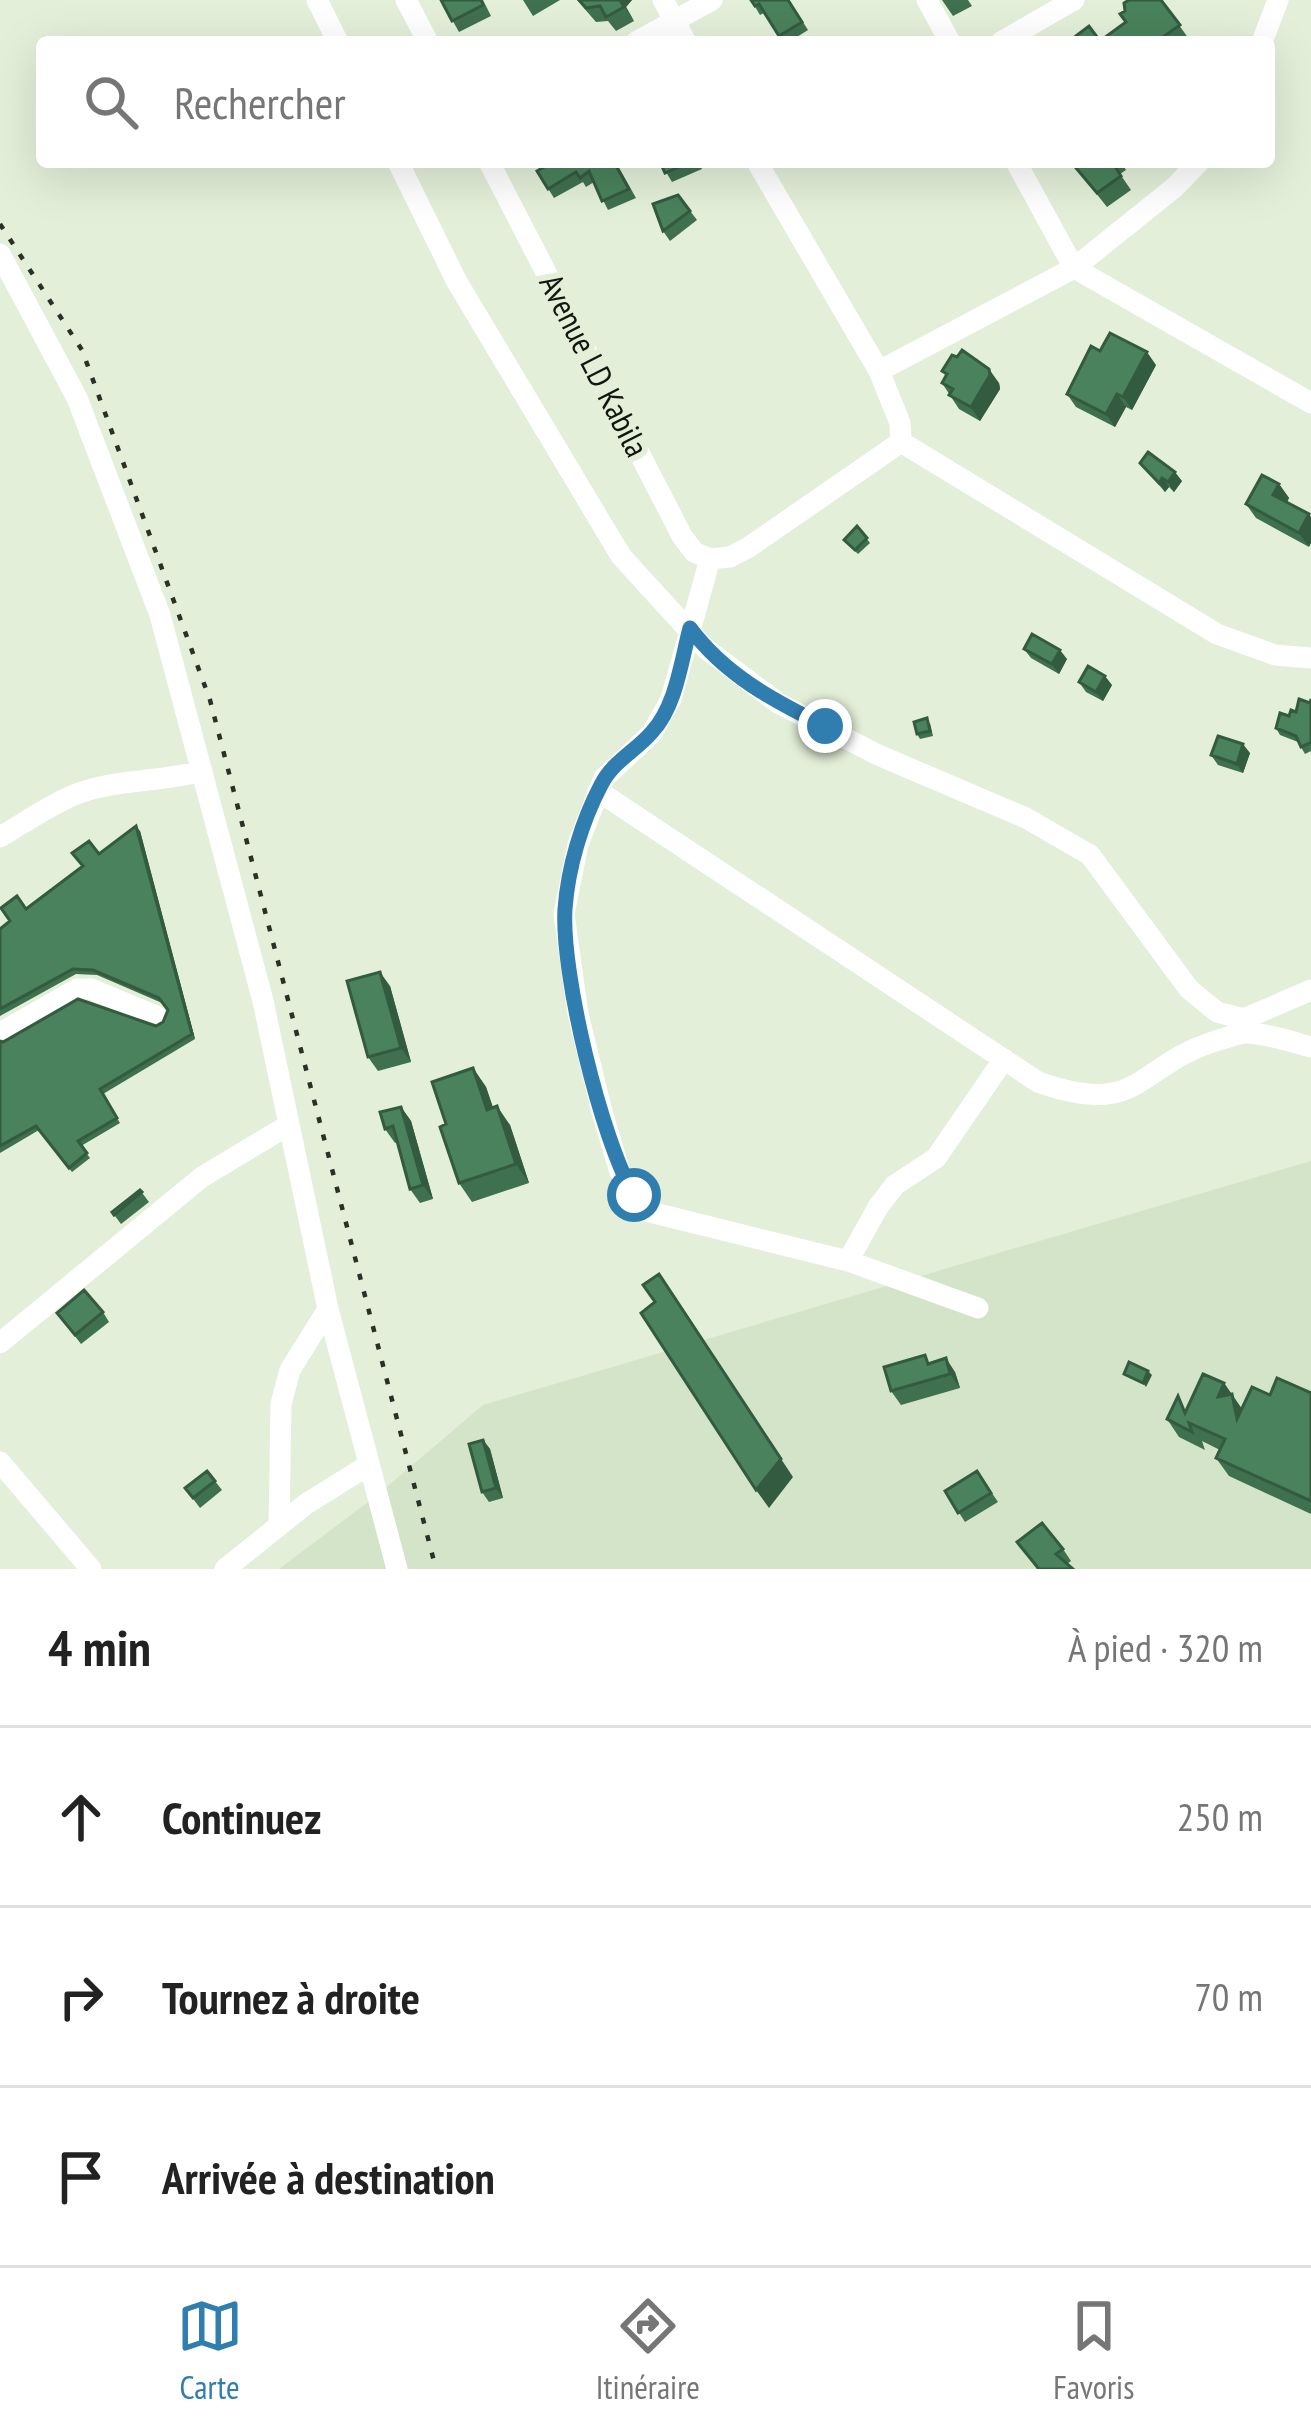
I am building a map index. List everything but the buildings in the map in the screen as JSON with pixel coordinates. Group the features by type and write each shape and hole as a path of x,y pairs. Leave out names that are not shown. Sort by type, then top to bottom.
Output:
{"street":[{"path":"317,0 335,36"},
{"path":"406,0 425,36"},
{"path":"663,0 682,36"},
{"path":"647,36 712,0"},
{"path":"927,0 947,36"},
{"path":"1011,36 1074,0"},
{"path":"1264,36 1278,0"},
{"path":"408,168 457,283 621,556 729,670 778,703 876,754 1026,818 1090,855 1190,989 1216,1012 1311,1047"},
{"name":"Avenue LD Kabila","path":"492,168 682,536 694,552 710,560"},
{"path":"761,168 879,371 900,423 901,442"},
{"path":"1019,168 1074,268 1311,404"},
{"path":"879,371 1074,268 1192,168"},
{"path":"0,254 77,398 160,615 263,1001 328,1309 397,1569"},
{"path":"901,442 749,547 710,560 662,719 615,765 598,791 578,844 564,914 578,1014 620,1172 646,1210 848,1261 978,1308"},
{"path":"901,442 1217,634 1275,655 1311,658"},
{"path":"0,837 72,796 202,772"},
{"path":"598,791 1037,1082 1076,1096 1105,1096 1135,1088 1204,1045 1311,990"},
{"path":"0,1033 77,989 91,989 156,1016"},
{"path":"848,1261 878,1207 895,1185 936,1159 1004,1059"},
{"path":"0,1343 202,1178 287,1126"},
{"path":"279,1525 281,1403 290,1370 328,1309"},
{"path":"0,1462 91,1569"},
{"path":"225,1569 279,1525 367,1466"}],"shaded area":[{"path":"1311,1161 1311,1569 279,1569 376,1496 483,1405"}],"railway":[{"path":"0,224 82,350 210,700 436,1569"}],"route":[{"path":"634,1195 620,1172 588,1059 564,914 578,844 598,791 615,765 662,719 690,628 705,649 752,687 825,726"}]}
